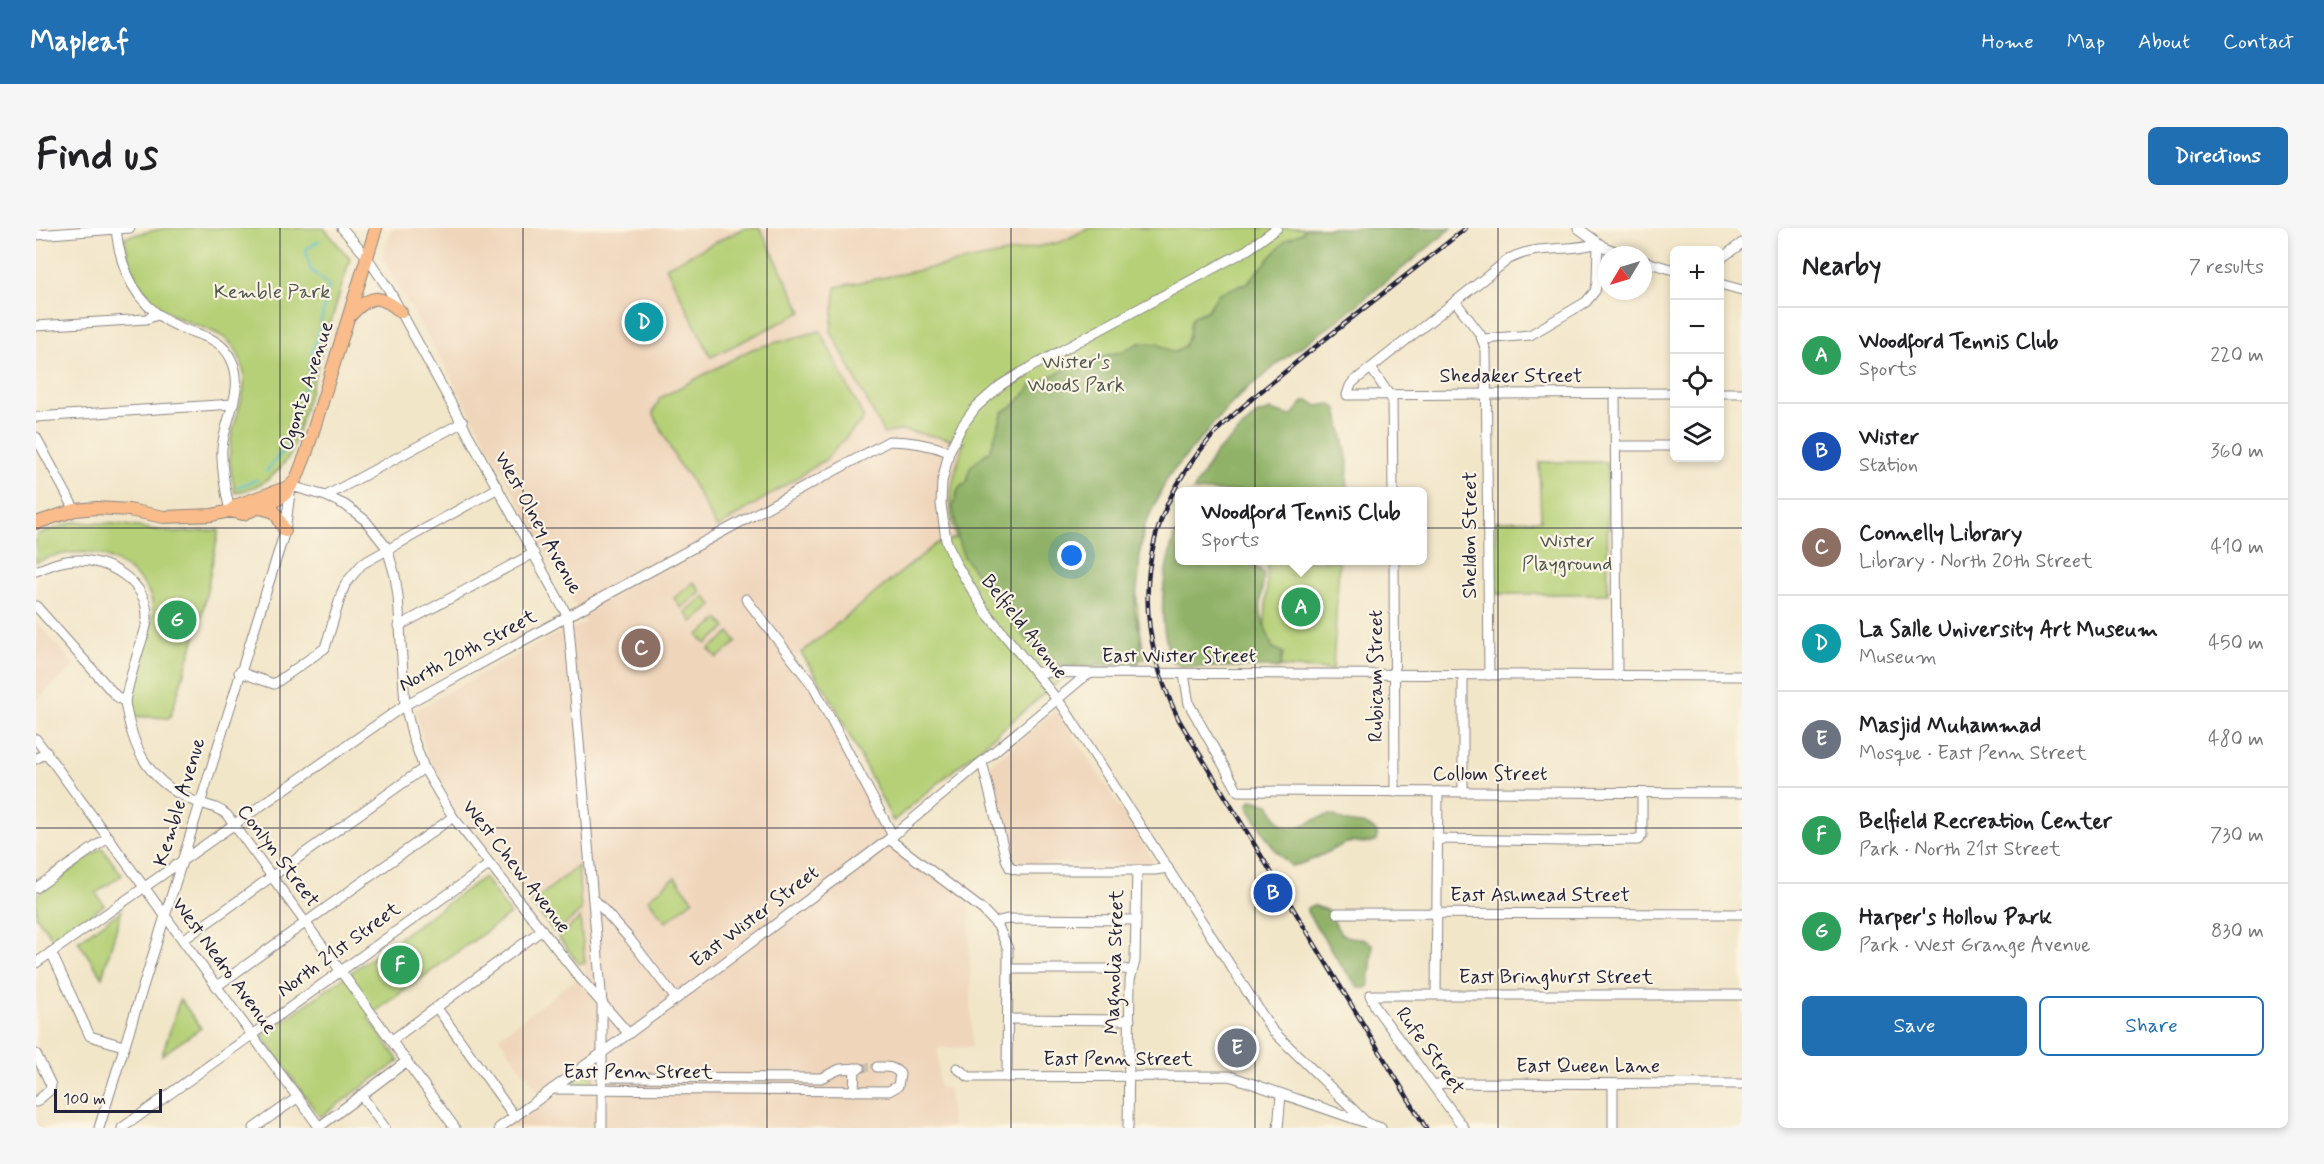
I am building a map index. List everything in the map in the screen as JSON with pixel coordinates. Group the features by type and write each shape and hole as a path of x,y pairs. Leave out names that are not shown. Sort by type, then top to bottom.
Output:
{"main road":[{"name":"Ogontz Avenue","path":"36,523 75,510 118,509 174,517 230,512 243,514 277,500 291,486 306,454 376,228"},
{"path":"349,318 363,303 375,298 386,301 401,312"},
{"name":"Ogontz Avenue","path":"230,512 237,505 291,486"},
{"path":"259,508 274,512 285,531"}],"street":[{"path":"36,235 48,231 130,228"},
{"name":"West Olney Avenue","path":"342,228 366,257 401,312 568,617 602,1003 602,1128"},
{"name":"Belfield Avenue","path":"1277,228 1247,250 1001,385 968,417 949,452 944,472 941,504 950,551 977,599 1058,699 1276,1035 1370,1126"},
{"path":"1578,228 1605,246"},
{"path":"116,229 126,275 148,308 179,327 208,336 229,355 236,373 237,385 225,430 222,458 222,475 230,512"},
{"path":"1393,487 1391,395 1371,368 1503,263 1522,253 1545,248 1580,247 1598,243"},
{"path":"1455,301 1484,339 1530,335 1586,302 1592,295 1597,283 1598,243"},
{"path":"1724,256 1742,243"},
{"path":"1652,264 1670,269"},
{"path":"1724,285 1742,290"},
{"path":"36,327 146,319 157,315"},
{"name":"Sheldon Street","path":"1484,339 1486,350 1489,675"},
{"name":"Shedaker Street","path":"1371,368 1350,386 1347,395 1670,393"},
{"path":"1615,393 1617,676"},
{"path":"1724,393 1742,393"},
{"path":"36,417 232,404"},
{"path":"326,496 463,422"},
{"path":"36,437 75,510"},
{"name":"North 20th Street","path":"36,963 405,705 889,441 907,441 949,452"},
{"path":"1616,446 1670,446"},
{"path":"291,486 326,496 345,505 365,520 387,548"},
{"name":"Kemble Avenue","path":"99,1128 198,802 285,531 291,486"},
{"path":"239,672 274,684 323,650 346,583 368,559 498,488"},
{"name":"West Chew Avenue","path":"387,548 395,576 405,705 413,738 424,768 453,817 585,985 629,1034"},
{"path":"399,626 534,553"},
{"path":"36,571 64,561 85,560 102,564 118,572 132,582 142,594 147,608 147,624 125,702 116,696 36,606"},
{"name":"Rubicam Street","path":"1394,565 1395,792"},
{"path":"746,599 813,686 891,838 995,922 1008,949 1007,1077"},
{"path":"1035,672 1092,673"},
{"name":"East Wister Street","path":"499,1128 891,838 1092,673 1742,676"},
{"name":"Collom Street","path":"1184,674 1186,698 1191,709 1238,791 1742,793"},
{"path":"1463,675 1463,792"},
{"name":"Conlyn Street","path":"125,702 130,732 141,758 170,788 198,802 216,807 234,824 455,1128"},
{"name":"West Nedro Avenue","path":"36,739 319,1127"},
{"path":"36,759 47,752"},
{"path":"982,762 1010,868 1017,870 1168,868"},
{"path":"183,940 424,768"},
{"path":"1436,994 1438,792"},
{"path":"1437,839 1566,841 1641,838 1642,793"},
{"path":"216,986 453,817"},
{"path":"36,888 109,837"},
{"name":"North 21st Street","path":"122,1128 490,864"},
{"name":"Magnolia Street","path":"1128,1128 1130,980 1136,961 1137,870"},
{"path":"593,898 629,938 676,999"},
{"name":"East Ashmead Street","path":"1337,913 1742,914"},
{"path":"995,922 1007,919 1136,920"},
{"path":"392,1040 542,930"},
{"path":"51,952 90,1036 123,1046"},
{"path":"1009,969 1121,969 1132,971"},
{"name":"East Bringhurst Street","path":"1370,995 1742,995"},
{"name":"Rufe Street","path":"1370,995 1372,1003 1464,1128"},
{"path":"436,1008 514,1116"},
{"path":"1008,1019 1130,1020"},
{"path":"36,1054 51,1085 50,1090 36,1102"},
{"path":"319,1127 407,1062"},
{"name":"East Penn Street","path":"552,1089 889,1091 898,1086 900,1074 897,1069 877,1067"},
{"name":"East Penn Street","path":"602,1077 821,1078 840,1069 857,1068 854,1091"},
{"name":"East Penn Street","path":"957,1068 969,1077 1230,1076 1370,1126 1382,1128"},
{"name":"East Queen Lane","path":"1434,1086 1444,1083 1742,1084"},
{"path":"1613,1084 1613,1128"},
{"path":"361,1095 385,1128"},
{"path":"1278,1128 1281,1095"},
{"path":"254,1128 297,1098"}],"shaded area":[{"path":"392,228 1088,228 1056,243 836,287 831,331 884,433 903,430 964,442 951,481 951,510 956,538 936,544 793,660 811,683 889,839 969,899 972,1047 938,1048 939,1087 949,1089 952,1128 498,1128 541,1097 499,1037 586,971 457,811 430,763 415,710 554,635 585,623 445,366 382,259"},
{"path":"36,621 75,666 36,700"},
{"path":"1057,709 1155,863 1015,863 990,765"}],"green space":[{"name":"Kemble Park","path":"165,228 324,228 350,259 291,454 267,480 235,493 230,462 231,439 241,403 244,379 243,367 238,354 222,336 171,314 150,298 136,277 127,251 124,237"},
{"path":"744,228 760,228 802,312 711,357 666,267"},
{"name":"Wister's Woods Park","path":"1089,228 1449,228 1258,378 1178,457 1146,517 1141,547 1136,583 1138,616 1145,659 1081,663 893,821 829,695 801,653 936,544 956,538 951,513 952,489 964,442 903,430 884,434 831,331 836,287 1061,242"},
{"path":"1305,228 1452,228 1336,322 1240,393 1168,477 1143,529 1134,609 1141,638 1138,664 1085,667 1047,661 1012,622 964,557 959,544 953,507 958,489 967,482 970,467 990,450 1003,412 1017,403 1032,385 1081,362 1123,351 1139,343 1158,344 1176,352 1184,346 1189,336 1191,319 1194,316 1207,311 1219,293 1247,283 1286,240 1303,232"},
{"path":"820,331 864,418 825,460 717,528 688,475 679,465 653,413 660,398 752,349"},
{"path":"1304,401 1310,401 1317,406 1330,404 1337,409 1348,462 1347,487 1195,487 1215,454 1256,415 1270,410 1291,416"},
{"name":"Wister Playground","path":"1539,462 1607,462 1608,594 1496,594 1495,521 1541,520"},
{"path":"74,522 118,524 175,533 219,530 202,615 170,718 131,716 132,687 153,615 152,600 146,587 133,573 104,556 74,553 36,562 36,535"},
{"path":"1175,535 1175,565 1252,565 1264,574 1261,614 1272,647 1283,653 1280,668 1181,667 1169,659 1163,621 1163,595"},
{"path":"1268,565 1339,565 1333,670 1263,666"},
{"path":"694,582 701,592 681,608 674,598"},
{"path":"705,596 713,606 692,622 685,612"},
{"path":"719,619 726,628 706,644 698,635"},
{"path":"730,633 737,642 717,658 709,649"},
{"path":"1251,800 1269,804 1277,819 1285,826 1296,827 1332,815 1374,829 1377,833 1377,841 1348,843 1312,860 1291,866 1274,849 1249,810 1248,804"},
{"path":"102,848 122,875 96,893 104,905 54,940 36,916 36,895"},
{"path":"578,866 581,911 555,933 531,903"},
{"path":"484,877 510,914 368,1017 399,1061 320,1117 262,1036"},
{"path":"675,877 693,900 666,922 648,899"},
{"path":"1313,905 1329,911 1337,928 1344,935 1373,945 1369,986 1366,988 1359,988 1341,965 1307,912 1307,908"},
{"path":"122,910 102,977 78,941"},
{"path":"580,918 585,963 579,964 558,937"},
{"path":"180,999 201,1028 162,1055"},
{"path":"583,1072 594,1076 592,1085 564,1085"}],"water":[{"path":"404,950 418,970 404,981 397,971 398,962 395,957"}],"waterway":[{"path":"266,472 287,446 291,426 307,381 311,356 318,334 329,286 310,269 306,249 319,241"},
{"path":"237,487 257,480"}],"tunnel":[{"path":"860,1068 877,1067"}],"railway":[{"path":"1177,487 1189,466 1215,433 1245,405 1466,228"},
{"path":"1175,490 1156,535 1149,570 1148,607 1153,644 1163,682 1179,720 1426,1128"}],"place":[{"name":"La Salle University Art Museum","path":"644,322"},
{"name":"Woodford Tennis Club","path":"1301,607"},
{"name":"Harper's Hollow Park","path":"177,620"},
{"name":"Connelly Library","path":"641,648"},
{"name":"Wister","path":"1273,893"},
{"name":"Belfield Recreation Center","path":"400,965"},
{"name":"Masjid Muhammad","path":"1237,1048"}]}
